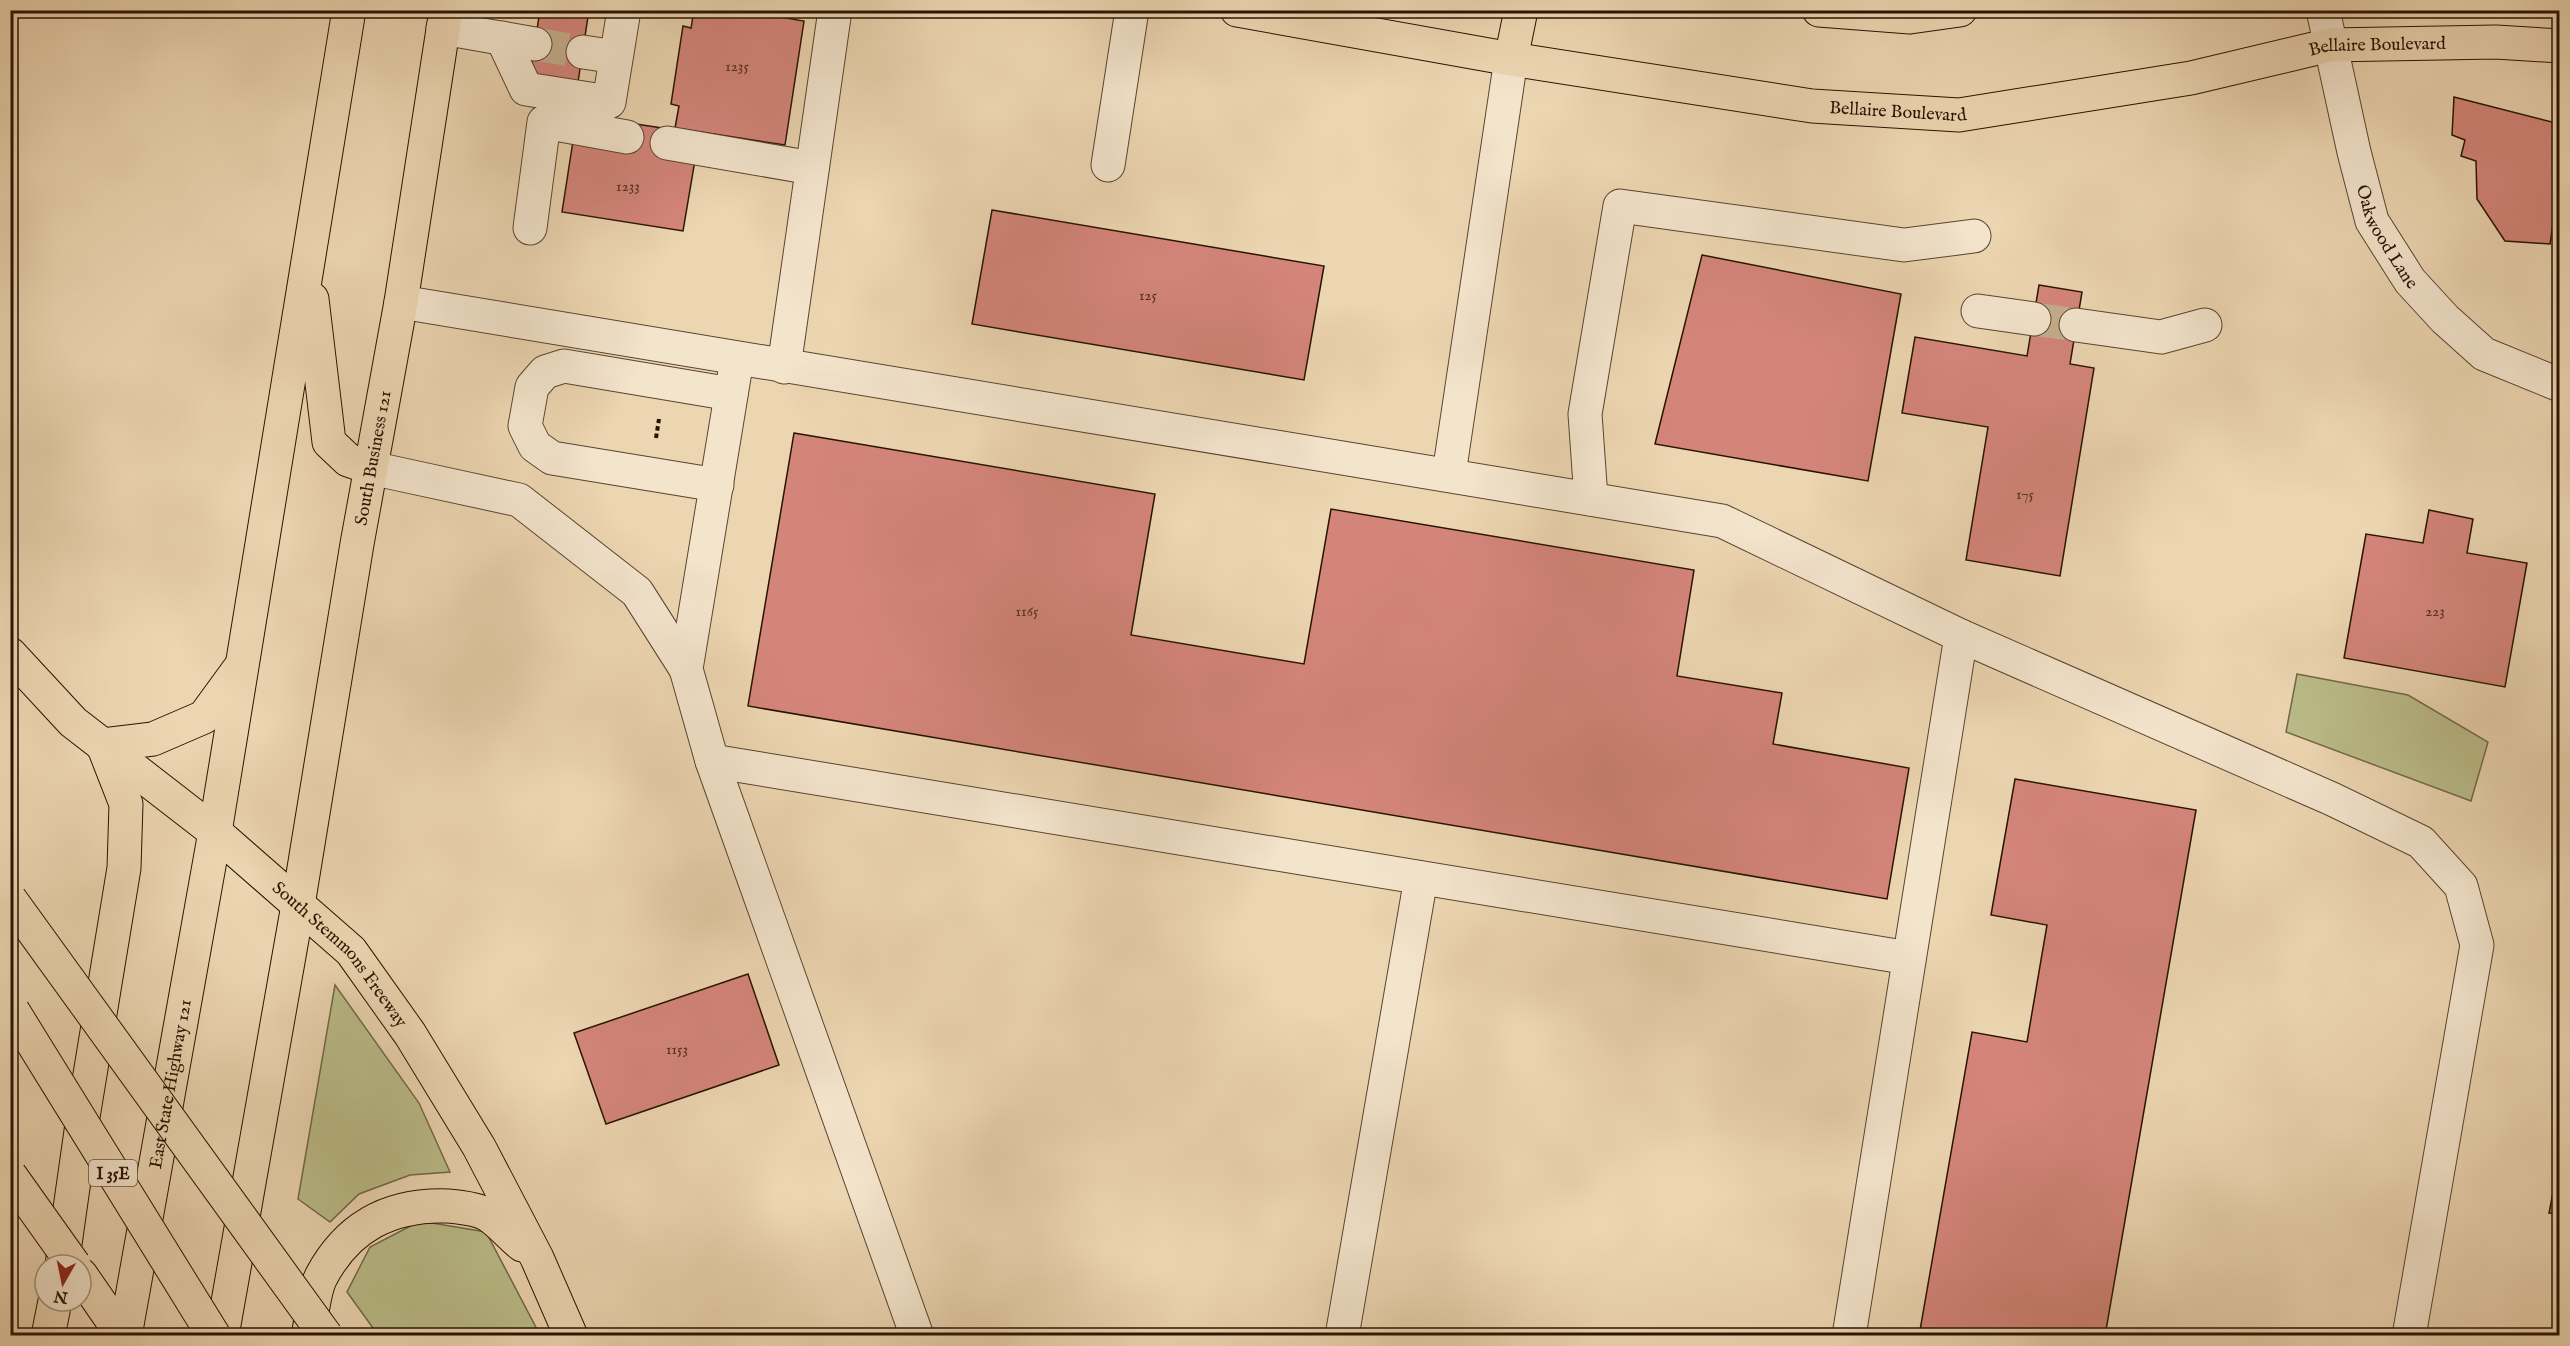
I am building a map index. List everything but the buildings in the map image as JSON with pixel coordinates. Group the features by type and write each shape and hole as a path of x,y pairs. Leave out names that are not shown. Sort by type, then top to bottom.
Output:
{"main road":[{"path":"215,832 349,10"},
{"name":"Bellaire Boulevard","path":"1237,10 1511,58 1812,106 1959,115 2191,78 2330,45 2496,42 2559,46"},
{"path":"1511,58 1521,10"},
{"path":"1819,10 1910,17 1960,10"},
{"name":"South Business 121","path":"298,905 370,468 401,302 445,19"},
{"path":"308,264 329,442 348,460 370,468"},
{"name":"South Stemmons Freeway","path":"10,654 73,722 215,832 351,951 410,1034 478,1147 537,1258 571,1335"},
{"path":"64,1253 83,1117 124,868 126,804 103,745 153,739 204,717 243,663"},
{"name":"East State Highway 121","path":"124,1335 215,832"},
{"path":"10,899 326,1335"},
{"path":"222,1335 298,905"},
{"name":"I 35E","path":"12,1009 214,1335"},
{"path":"10,1175 65,1253"},
{"path":"308,1335 320,1279 344,1243 369,1223 402,1209 428,1205 457,1207 487,1214 537,1258"},
{"path":"93,1292 124,1335"},
{"path":"48,1335 53,1313"}],"street":[{"path":"502,38 526,89 609,102 624,10"},
{"path":"784,367 835,10"},
{"path":"1108,165 1132,10"},
{"name":"Oakwood Lane","path":"2323,10 2354,152 2372,221 2410,281 2445,320 2484,354 2559,385"},
{"path":"445,19 502,38 535,44"},
{"path":"583,52 616,57"},
{"path":"1449,474 1511,58"},
{"path":"530,228 544,122 627,137"},
{"path":"667,143 812,168"},
{"path":"1591,499 1585,414 1620,206 1904,245 1974,236"},
{"path":"401,302 1722,521 1961,636 2332,800 2421,842 2461,886 2477,945 2409,1335"},
{"path":"1978,311 2034,320"},
{"path":"2076,325 2161,337 2205,325"},
{"path":"686,669 737,359"},
{"path":"717,484 552,458 535,446 525,426 532,387 545,372 564,366 731,394"},
{"path":"370,468 519,500 637,592 686,669 712,761 917,1335"},
{"path":"1849,1335 1961,636"},
{"path":"712,761 1909,958"},
{"path":"1342,1335 1420,878"}],"green space":[{"path":"2297,674 2408,695 2488,742 2471,801 2286,732"},
{"path":"335,985 419,1103 450,1172 410,1175 359,1194 330,1222 298,1199"},
{"path":"420,1221 486,1232 540,1335 378,1335 347,1292 370,1247"}],"tunnel":[{"path":"535,44 583,52"},
{"path":"2034,319 2076,325"}]}
